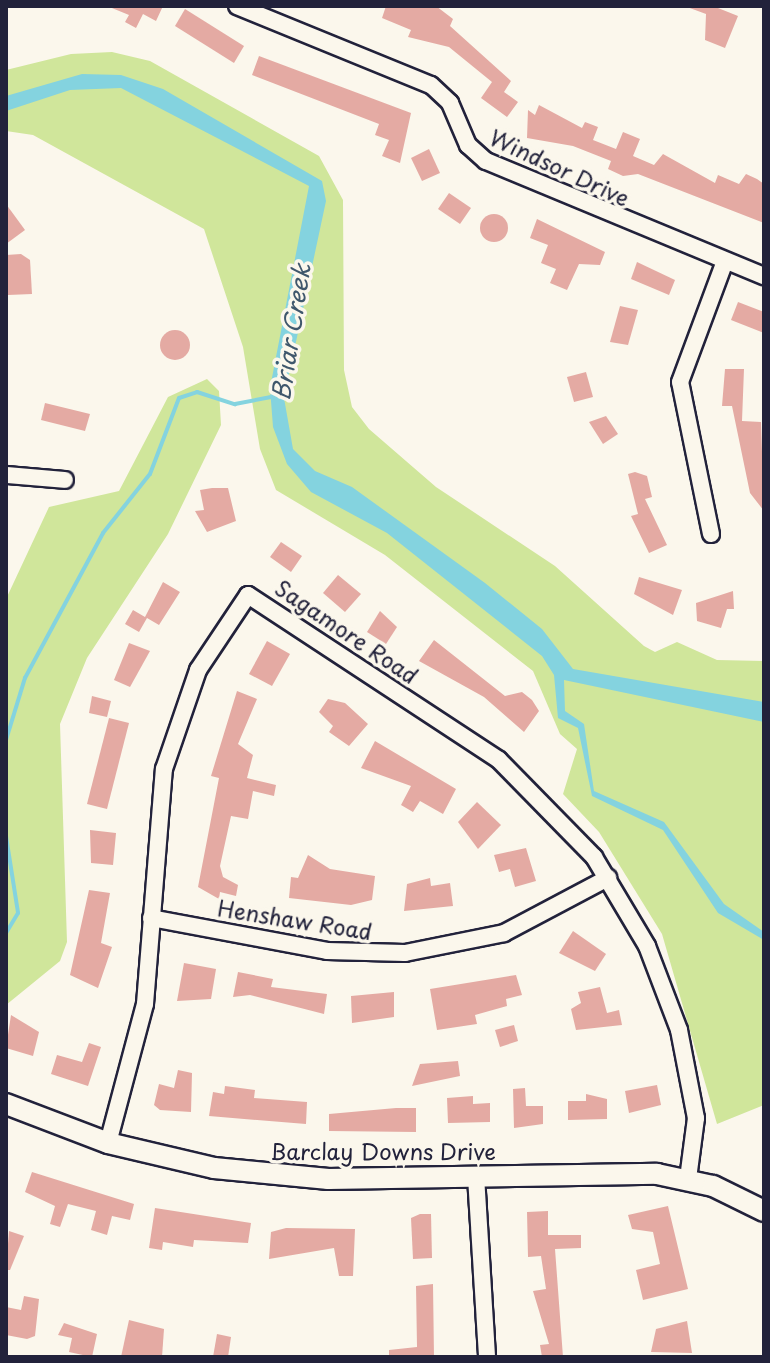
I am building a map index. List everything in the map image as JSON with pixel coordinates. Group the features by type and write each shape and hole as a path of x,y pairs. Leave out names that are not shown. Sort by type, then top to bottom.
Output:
{"street":[{"name":"Windsor Drive","path":"237,6 431,85 450,103 472,151 493,164 764,276"},
{"path":"711,534 680,382 725,261"},
{"path":"6,475 65,480"},
{"name":"Sagamore Road","path":"108,1143 144,1011 157,805 173,738 202,662 248,595 499,760 562,818 608,878 647,946 679,1030 696,1118 688,1179"},
{"name":"Henshaw Road","path":"151,918 327,951 405,953 504,933 608,878"},
{"name":"Barclay Downs Drive","path":"6,1104 108,1143 269,1175 688,1179 764,1211"},
{"path":"476,1176 487,1357"}],"green space":[{"path":"112,52 150,61 319,156 343,200 344,370 352,407 369,429 436,487 555,566 644,646 655,652 677,642 717,660 764,661 764,1105 717,1124 662,934 599,832 563,794 577,749 560,734 533,671 385,555 276,490 260,449 243,347 204,229 33,135 6,131 6,70 71,54"},
{"path":"207,379 219,391 221,425 168,534 87,658 60,724 67,942 60,961 6,1005 6,599 49,507 119,491 168,397"}],"water":[{"name":"Briar Creek","path":"82,74 121,75 163,89 322,181 326,201 284,398 293,449 315,471 352,487 485,583 542,629 573,669 764,702 764,722 564,680 565,711 584,724 594,791 664,822 724,904 764,932 764,940 718,913 663,830 592,796 578,728 558,718 554,675 542,656 387,533 311,492 287,464 273,427 270,388 309,186 121,88 70,90 6,111 6,96"}],"building":[{"path":"107,6 163,6 156,21 143,14 136,28 125,22 129,15"},
{"path":"386,6 436,6 453,19 450,26 511,81 504,92 518,102 507,117 481,98 492,82 449,47 408,37 411,30 382,18"},
{"path":"713,6 738,16 725,48 705,40 706,14 687,7"},
{"path":"185,9 244,46 234,63 175,26"},
{"path":"259,56 411,113 400,163 382,156 389,140 375,135 379,124 252,75"},
{"path":"539,105 582,128 585,122 598,127 593,140 616,149 623,132 640,139 633,156 654,165 663,154 715,183 718,175 739,184 746,174 757,179 764,184 764,223 638,174 623,176 608,169 611,161 573,146 527,138 528,110 535,115"},
{"path":"429,149 440,173 422,181 411,158"},
{"path":"449,193 471,208 460,224 438,209"},
{"path":"6,204 25,230 6,244"},
{"path":"494,214 504,218 508,228 504,238 494,242 484,238 480,228 484,218"},
{"path":"537,219 605,252 600,265 579,264 567,290 550,283 556,269 541,263 548,245 530,238"},
{"path":"21,254 30,260 32,294 8,295 6,255"},
{"path":"637,262 675,280 669,295 631,279"},
{"path":"738,302 764,312 764,333 731,320"},
{"path":"620,306 638,310 628,345 610,342"},
{"path":"175,330 186,334 190,345 186,356 175,360 164,356 160,345 164,334"},
{"path":"725,369 744,369 742,421 761,422 764,511 750,493 732,406 722,406"},
{"path":"586,372 593,397 574,402 567,377"},
{"path":"45,403 90,414 85,431 41,420"},
{"path":"606,416 618,434 603,444 589,422"},
{"path":"635,472 647,476 652,497 645,499 667,545 649,553 631,516 638,514 628,474"},
{"path":"228,488 236,521 207,532 195,511 204,510 200,490"},
{"path":"281,542 302,556 291,572 270,557"},
{"path":"338,575 361,594 345,612 323,593"},
{"path":"639,577 682,590 673,615 634,594"},
{"path":"163,582 180,592 159,625 147,618 139,632 125,624 133,610 145,617"},
{"path":"733,591 734,609 727,609 721,628 697,621 696,603"},
{"path":"380,611 397,627 386,644 367,632"},
{"path":"434,640 505,696 522,692 532,700 539,711 524,732 484,697 419,661"},
{"path":"267,641 290,654 272,686 249,674"},
{"path":"129,643 150,651 130,687 114,680"},
{"path":"237,691 257,699 238,744 253,755 247,778 276,785 274,796 253,791 248,819 231,816 220,866 223,877 238,885 236,896 220,892 219,899 198,887 219,778 211,776"},
{"path":"92,696 111,701 107,717 89,713"},
{"path":"328,699 345,703 368,724 349,746 329,732 333,726 319,712"},
{"path":"109,718 129,723 107,809 87,804"},
{"path":"375,741 456,789 443,814 420,801 413,812 401,805 411,786 361,768"},
{"path":"477,802 501,825 478,849 458,822"},
{"path":"90,830 116,833 113,865 91,863"},
{"path":"526,848 536,881 515,887 510,869 499,872 494,855"},
{"path":"308,855 330,869 375,876 372,900 351,905 289,898 291,877 298,878"},
{"path":"430,878 431,886 450,883 453,906 404,911 407,884"},
{"path":"89,890 110,893 101,943 112,947 98,988 70,975"},
{"path":"573,931 606,954 595,971 559,953"},
{"path":"184,963 216,969 211,999 177,1001"},
{"path":"238,972 273,979 271,987 327,994 324,1014 250,995 233,997"},
{"path":"516,975 522,995 506,999 507,1006 475,1015 477,1024 437,1030 430,989"},
{"path":"600,987 607,1013 619,1010 622,1025 576,1030 571,1009 581,1003 578,992"},
{"path":"394,992 394,1017 352,1023 351,996"},
{"path":"11,1015 39,1032 33,1056 6,1048"},
{"path":"514,1025 518,1041 500,1047 495,1030"},
{"path":"89,1043 101,1047 88,1086 51,1074 57,1055 82,1062"},
{"path":"458,1061 460,1076 412,1086 420,1064"},
{"path":"178,1070 192,1073 191,1112 160,1110 154,1105 159,1084 174,1088"},
{"path":"657,1085 661,1105 629,1113 625,1091"},
{"path":"225,1086 255,1090 254,1098 307,1102 306,1124 209,1116 213,1092 224,1094"},
{"path":"525,1088 526,1106 543,1106 543,1124 514,1128 513,1089"},
{"path":"586,1094 607,1099 607,1119 568,1120 568,1101 586,1101"},
{"path":"473,1096 473,1104 490,1103 490,1122 448,1123 447,1098"},
{"path":"416,1108 416,1132 329,1131 329,1114"},
{"path":"32,1172 134,1204 130,1220 112,1216 107,1235 91,1230 96,1211 68,1204 60,1227 50,1224 55,1206 25,1192"},
{"path":"668,1206 688,1289 643,1300 636,1270 660,1264 653,1232 632,1229 628,1215"},
{"path":"155,1208 251,1223 248,1243 194,1240 193,1247 163,1242 162,1250 149,1248"},
{"path":"548,1211 548,1235 581,1235 581,1248 555,1249 563,1357 542,1357 540,1345 549,1344 533,1291 546,1289 541,1256 528,1257 527,1212"},
{"path":"431,1214 432,1258 413,1259 411,1218"},
{"path":"286,1228 355,1229 353,1276 339,1276 334,1248 269,1259 271,1232"},
{"path":"9,1231 24,1236 10,1270 6,1270"},
{"path":"433,1284 434,1357 389,1357 389,1350 417,1347 416,1286"},
{"path":"24,1296 39,1299 35,1336 27,1339 6,1335 6,1307 21,1310"},
{"path":"129,1320 164,1329 162,1357 121,1357"},
{"path":"687,1321 692,1353 651,1352 656,1329"},
{"path":"64,1323 97,1334 92,1357 69,1352 72,1338 58,1335"},
{"path":"217,1334 231,1337 228,1357 213,1357"}],"waterway":[{"name":"Briar Creek","path":"6,740 25,678 103,533 150,474 179,398 197,392 235,404 272,397"},
{"path":"6,836 18,913 6,933"}]}
